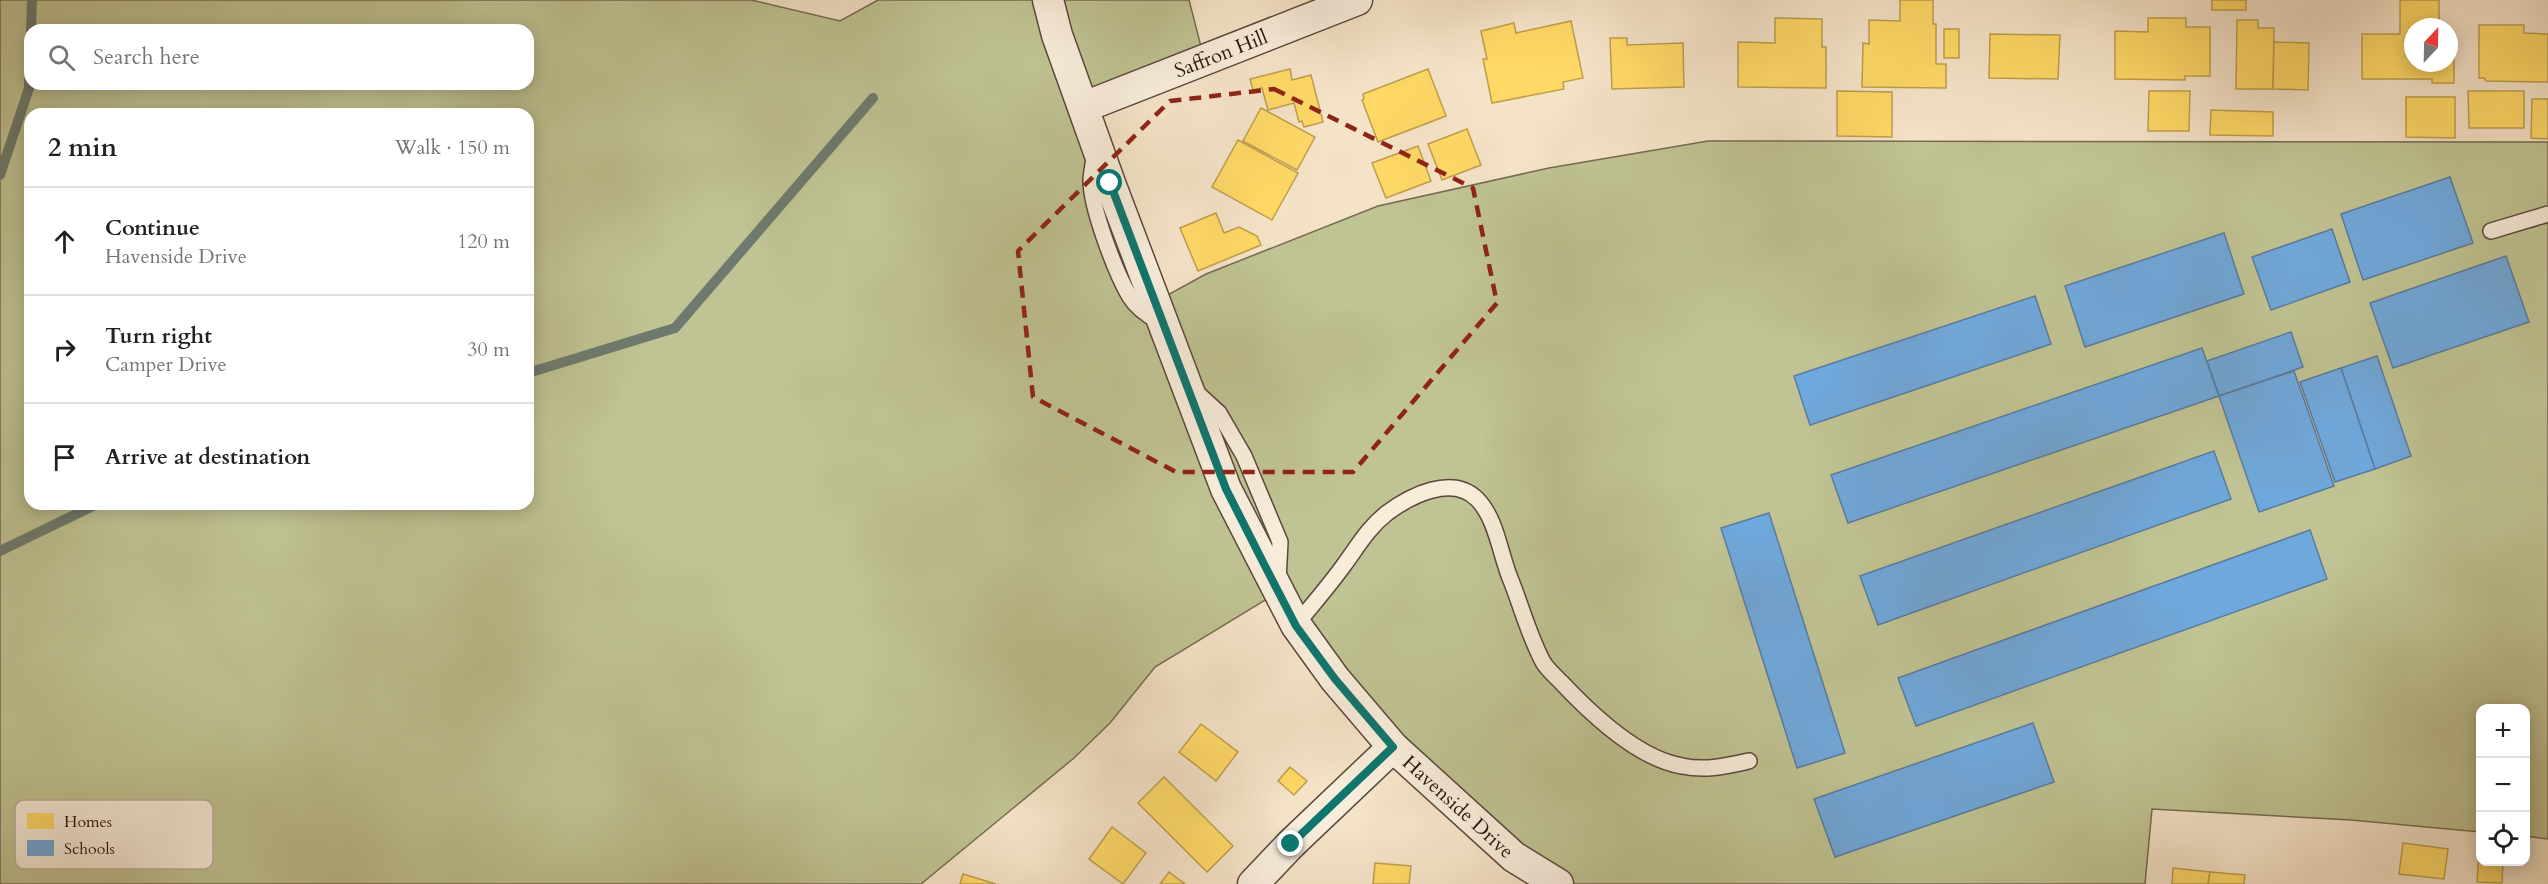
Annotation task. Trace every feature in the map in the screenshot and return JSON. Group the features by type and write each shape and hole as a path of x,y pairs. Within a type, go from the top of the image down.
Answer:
{"street":[{"name":"Havenside Drive","path":"1048,0 1057,34 1162,323 1226,489 1296,626 1335,679 1393,747 1514,857 1558,884"},
{"name":"Saffron Hill","path":"1084,107 1357,0"},
{"path":"1253,884 1291,844 1393,747"}],"lane":[{"path":"2491,231 2548,214"},
{"path":"1296,626 1345,564 1366,532 1388,513 1415,496 1432,490 1447,487 1458,489 1476,498 1488,512 1503,560 1544,663 1578,700 1630,742 1655,757 1680,766 1708,770 1749,761"}],"highlighted area":[{"path":"1274,89 1473,188 1497,303 1353,472 1176,472 1033,397 1018,251 1170,101"}],"green space":[{"path":"0,0 751,0 840,21 878,0 1189,0 1205,62 1084,107 1157,301 1206,274 1378,206 1549,168 1708,141 2548,142 2548,839 2530,837 2530,704 2476,704 2476,832 2351,820 2152,809 2145,884 1560,884 1447,798 1280,591 1155,667 1110,723 1074,758 921,884 0,884"}],"building: Homes":[{"path":"1900,0 1933,0 1933,24 1936,24 1936,64 1946,64 1946,88 1862,87 1863,43 1869,44 1869,20 1900,21"},
{"path":"2212,0 2246,0 2246,10 2212,10"},
{"path":"2400,0 2439,0 2439,18 2404,18 2404,72 2454,72 2454,83 2432,83 2432,79 2362,79 2362,34 2400,34"},
{"path":"1775,18 1822,19 1822,47 1826,47 1826,88 1738,87 1738,42 1775,43"},
{"path":"2148,18 2186,18 2186,27 2210,27 2210,76 2185,76 2185,80 2115,79 2115,31 2148,32"},
{"path":"2237,20 2258,20 2258,28 2274,28 2273,89 2236,89"},
{"path":"1571,21 1583,78 1563,82 1564,89 1492,103 1483,59 1487,59 1481,31 1514,23 1516,33"},
{"path":"2479,25 2524,25 2524,33 2548,34 2548,82 2486,81 2484,78 2479,78"},
{"path":"1944,29 1959,29 1959,58 1944,58"},
{"path":"1990,34 2060,35 2058,79 1989,78"},
{"path":"1610,38 1627,38 1627,45 1683,43 1684,87 1612,89"},
{"path":"2274,42 2309,43 2308,90 2273,89"},
{"path":"1290,69 1292,80 1311,75 1323,122 1304,127 1302,121 1299,122 1294,103 1268,110 1262,88 1253,90 1250,79"},
{"path":"1428,69 1446,116 1378,142 1362,100 1364,99 1363,94"},
{"path":"1837,91 1892,92 1892,137 1837,136"},
{"path":"2149,91 2190,91 2189,131 2148,131"},
{"path":"2468,91 2524,91 2524,128 2469,128"},
{"path":"2406,97 2455,97 2455,138 2406,137"},
{"path":"2532,99 2548,99 2548,139 2531,138"},
{"path":"1261,108 1315,137 1297,170 1243,141"},
{"path":"2211,110 2273,112 2273,136 2210,135"},
{"path":"1467,129 1481,165 1442,180 1428,144"},
{"path":"1238,140 1298,173 1272,220 1212,187"},
{"path":"1418,146 1431,181 1386,198 1372,163"},
{"path":"1216,213 1224,233 1239,227 1257,236 1261,245 1198,271 1180,228"},
{"path":"1201,724 1238,752 1216,781 1179,752"},
{"path":"1290,767 1307,781 1294,795 1278,781"},
{"path":"1164,777 1233,846 1207,872 1138,803"},
{"path":"1112,827 1146,853 1123,884 1089,859"},
{"path":"2403,843 2448,849 2444,879 2399,874"},
{"path":"1375,863 1411,866 1409,884 1373,884"},
{"path":"2478,866 2503,866 2502,883 2477,882"},
{"path":"2173,868 2210,872 2208,884 2172,884"},
{"path":"1169,872 1185,884 1160,884"},
{"path":"2210,872 2245,875 2244,884 2208,884"},
{"path":"963,874 996,884 960,884"}],"building: Schools":[{"path":"2450,177 2473,243 2363,280 2341,214"},
{"path":"2332,229 2350,282 2271,310 2252,257"},
{"path":"2224,233 2244,294 2085,347 2065,286"},
{"path":"2506,256 2529,322 2393,368 2370,303"},
{"path":"2035,296 2051,344 1810,425 1794,376"},
{"path":"2291,332 2303,367 2219,396 2207,361"},
{"path":"2202,348 2219,396 1848,523 1831,475"},
{"path":"2377,356 2411,456 2375,469 2341,368"},
{"path":"2341,368 2375,469 2335,482 2300,382"},
{"path":"2294,371 2334,486 2259,512 2219,396"},
{"path":"2214,451 2231,499 1878,625 1860,576"},
{"path":"1769,513 1845,753 1797,768 1721,528"},
{"path":"2310,530 2327,579 1916,726 1898,678"},
{"path":"2033,723 2054,782 1835,857 1814,799"}],"waterway":[{"path":"31,24 32,0"},
{"path":"0,175 28,90"},
{"path":"534,371 675,328 873,98"},
{"path":"0,551 85,510"}],"route":[{"path":"1110,183 1226,489 1296,626 1335,679 1393,747 1291,844"}]}
